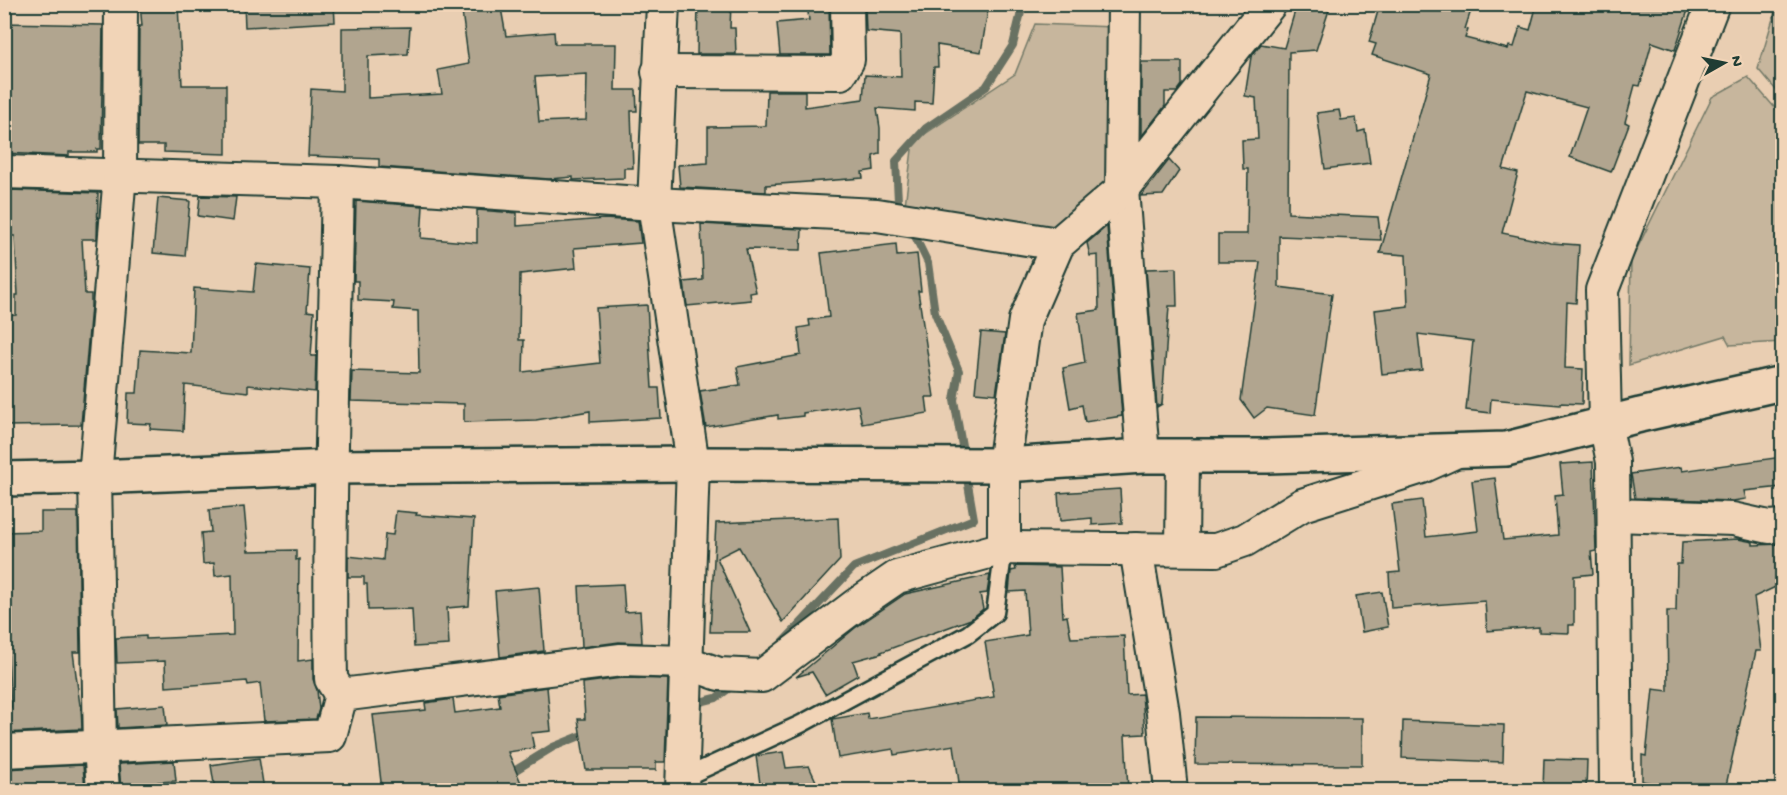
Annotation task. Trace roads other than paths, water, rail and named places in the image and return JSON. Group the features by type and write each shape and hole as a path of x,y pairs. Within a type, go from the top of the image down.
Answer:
{"street":[{"path":"103,790 100,747 95,477 120,174 121,4"},
{"path":"663,4 658,72 654,204 693,464 685,662 674,787"},
{"path":"658,72 840,73 848,60 848,4"},
{"path":"1124,4 1122,189 1143,456"},
{"path":"1004,548 1004,465 1025,320 1058,244 1122,189 1270,4"},
{"path":"1616,790 1613,462 1605,423 1602,290 1713,4"},
{"path":"4,172 338,182 654,204 877,215 1058,244"},
{"path":"4,751 330,736 341,695 331,679 329,561 338,182"},
{"path":"4,478 95,477 333,467 693,464 1004,465 1143,456 1457,452 1506,449 1605,423 1782,383"},
{"path":"341,695 621,660 685,662 719,674 762,676 897,577 1004,548 1216,550 1245,540 1302,505 1422,467 1457,452"},
{"path":"1182,549 1183,456"},
{"path":"1614,515 1733,519 1769,527 1782,526"},
{"path":"1136,549 1162,713 1171,790"}],"lane":[{"path":"674,787 801,724 968,634 995,613 1004,548"}],"waterway":[{"path":"903,211 898,201 896,161 926,128 986,87 1013,45 1023,4"},
{"path":"911,228 928,263 935,313 959,371 954,400 964,457"},
{"path":"780,645 854,567 974,519 966,473"},
{"path":"692,704 716,698 734,685"},
{"path":"506,776 553,747 590,732"}]}
